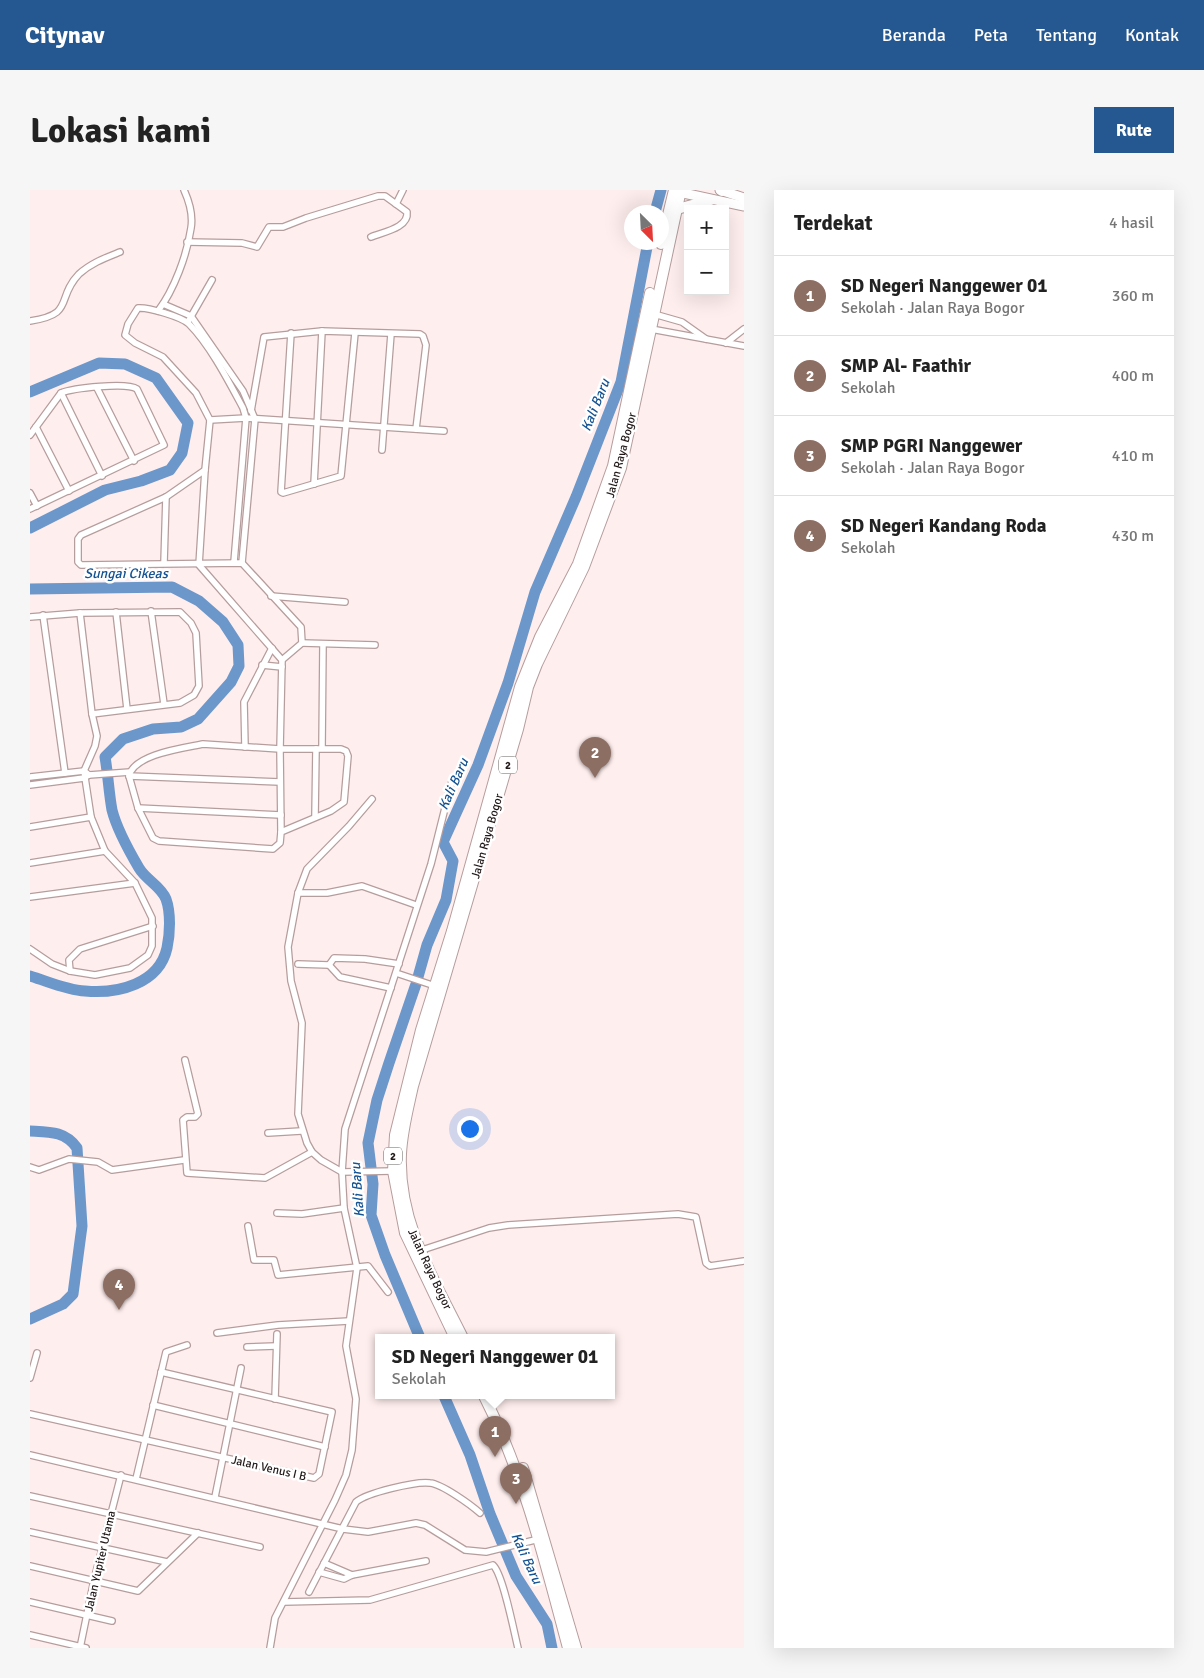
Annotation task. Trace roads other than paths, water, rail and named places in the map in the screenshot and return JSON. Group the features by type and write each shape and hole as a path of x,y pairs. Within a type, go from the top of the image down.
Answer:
{"highway":[{"name":"Jalan Raya Bogor","path":"461,1334 402,1224 393,1171 395,1135 400,1110 523,679 540,637 578,564 613,466 641,359 651,329 677,208 676,190"},
{"name":"Jalan Raya Bogor","path":"453,1334 416,1252 401,1175 402,1134 413,1086 510,756 528,686 547,640 584,567 621,468 641,359 676,190"},
{"path":"677,208 711,200"},
{"path":"485,1399 510,1451 568,1648"},
{"path":"493,1399 516,1449 537,1539 576,1648"}],"main road":[{"path":"676,190 711,200 744,206"},
{"path":"721,190 744,198"}],"street":[{"path":"158,311 163,304 192,227 189,203 184,190"},
{"path":"396,204 403,190"},
{"path":"187,242 242,243 257,247 269,227 283,227 378,196 385,196 407,212 406,221 401,226 371,237"},
{"path":"30,321 49,318 58,312 78,275 95,261 120,252"},
{"path":"190,319 212,280"},
{"path":"163,304 190,319 243,391 255,419 242,563"},
{"path":"130,774 138,808 148,832 159,841 273,849 280,843 282,660 199,565 204,470 210,420 196,393 164,357 135,343 126,335 135,311 142,308 190,319 235,392 246,418 234,562"},
{"path":"654,314 687,325 707,340"},
{"path":"651,329 744,346"},
{"path":"726,343 744,330"},
{"path":"251,410 262,338 291,333 322,331 420,334 423,336 426,345 416,429"},
{"path":"314,484 322,331"},
{"path":"291,333 281,492 283,493 341,476 355,333"},
{"path":"382,450 382,427 391,334"},
{"path":"30,435 61,393 97,388 134,387 164,445 162,448 30,509"},
{"path":"97,388 134,461"},
{"path":"243,391 255,388"},
{"path":"61,393 102,476"},
{"path":"210,420 246,418 444,432"},
{"path":"36,427 69,491"},
{"path":"204,470 166,497 80,535 78,539 78,562 81,565 242,563 301,627 302,643"},
{"path":"30,493 36,506"},
{"path":"164,563 166,497"},
{"path":"271,596 345,602"},
{"path":"151,611 164,704"},
{"path":"116,612 127,709"},
{"path":"30,617 80,613 180,612 192,623 196,633 198,689 194,695 180,703 92,714"},
{"path":"30,949 44,960 70,971 95,975 130,968 148,955 152,946 152,918 135,883 105,851 91,817 86,775 97,741 80,613"},
{"path":"43,615 65,773"},
{"path":"282,660 302,643 375,645"},
{"path":"315,817 323,644"},
{"path":"245,747 244,702 272,648"},
{"path":"262,665 282,667"},
{"path":"130,774 147,758 179,748 203,744 280,749 319,748 346,751 347,783 344,802 339,807 281,832"},
{"path":"30,785 86,775 122,772 280,782"},
{"path":"30,777 65,773 86,775"},
{"path":"270,1648 274,1618 324,1524 346,1475 352,1450 356,1411 347,1356 349,1321 357,1268 344,1208 342,1172 345,1129 399,964 416,905 431,864 451,784"},
{"path":"372,799 349,826 310,864 302,879 298,893 288,947 290,981 302,1023 298,1114 302,1130 312,1152 342,1172 377,1173 393,1171"},
{"path":"138,808 281,815"},
{"path":"30,827 91,817"},
{"path":"30,863 105,851"},
{"path":"30,897 135,883"},
{"path":"298,893 327,893 362,886 416,905"},
{"path":"70,971 69,960 80,949 153,926"},
{"path":"329,966 334,958 399,964"},
{"path":"298,964 329,966 340,977 391,988"},
{"path":"396,973 435,986"},
{"path":"184,1060 198,1114 195,1117 187,1117 183,1120 186,1173 189,1175 206,1173 244,1178 265,1178 284,1168 295,1159 312,1152"},
{"path":"268,1133 302,1130"},
{"path":"30,1167 39,1170 69,1159 93,1160 112,1170 184,1160"},
{"path":"277,1213 302,1214 344,1208"},
{"path":"416,1252 489,1228 508,1225 678,1214 696,1217 706,1263 710,1266 744,1261"},
{"path":"248,1226 254,1260 274,1260 278,1275 368,1266 388,1292"},
{"path":"216,1333 278,1325 349,1321"},
{"path":"275,1399 277,1334"},
{"path":"136,1479 166,1352 187,1345"},
{"path":"246,1347 276,1346"},
{"path":"30,1378 37,1353"},
{"path":"215,1497 241,1368"},
{"path":"153,1405 325,1446 332,1412 161,1372"},
{"name":"Jalan Venus I B","path":"30,1414 314,1478 319,1474 325,1446"},
{"path":"30,1455 215,1497 343,1529 368,1532 416,1523 425,1525 465,1550 490,1552 537,1539"},
{"name":"Jalan Yupiter Utama","path":"82,1647 101,1548 121,1475"},
{"path":"309,1592 356,1502 365,1496 430,1482 445,1489 480,1513"},
{"path":"30,1496 260,1547"},
{"path":"30,1532 167,1562"},
{"path":"30,1566 138,1591 198,1533"},
{"path":"319,1572 340,1579 426,1561"},
{"path":"324,1563 352,1575"},
{"path":"284,1602 370,1600 493,1565 502,1583 518,1648"},
{"path":"30,1602 112,1621"},
{"path":"30,1635 82,1647"}],"waterway":[{"name":"Kali Baru","path":"657,205 661,190"},
{"name":"Kali Baru","path":"418,1334 385,1255 371,1215 373,1184 368,1143 377,1100 416,984 427,945 446,900 453,861 443,842 478,765 508,683 535,592 576,497 621,382 646,250"},
{"name":"Sungai Cikeas","path":"30,392 99,363 125,364 156,378 188,423 182,453 170,470 141,481 105,490 30,528"},
{"name":"Sungai Cikeas","path":"30,589 172,587 199,601 223,622 238,645 239,666 231,682 198,719 181,727 153,729 123,739 105,757 112,810 120,833 139,868 161,890 168,905 169,936 163,960 146,978 135,984 111,991 78,990 30,976"},
{"name":"Sungai Cikeas","path":"30,1131 62,1135 77,1148 82,1226 73,1294 63,1304 30,1319"},
{"name":"Kali Baru","path":"445,1399 470,1455 490,1514 516,1576 547,1624 552,1648"}],"place":[{"name":"SMP Al- Faathir","path":"595,778"},
{"name":"SD Negeri Kandang Roda","path":"119,1310"},
{"name":"SD Negeri Nanggewer 01","path":"495,1457"},
{"name":"SMP PGRI Nanggewer","path":"516,1504"}]}
